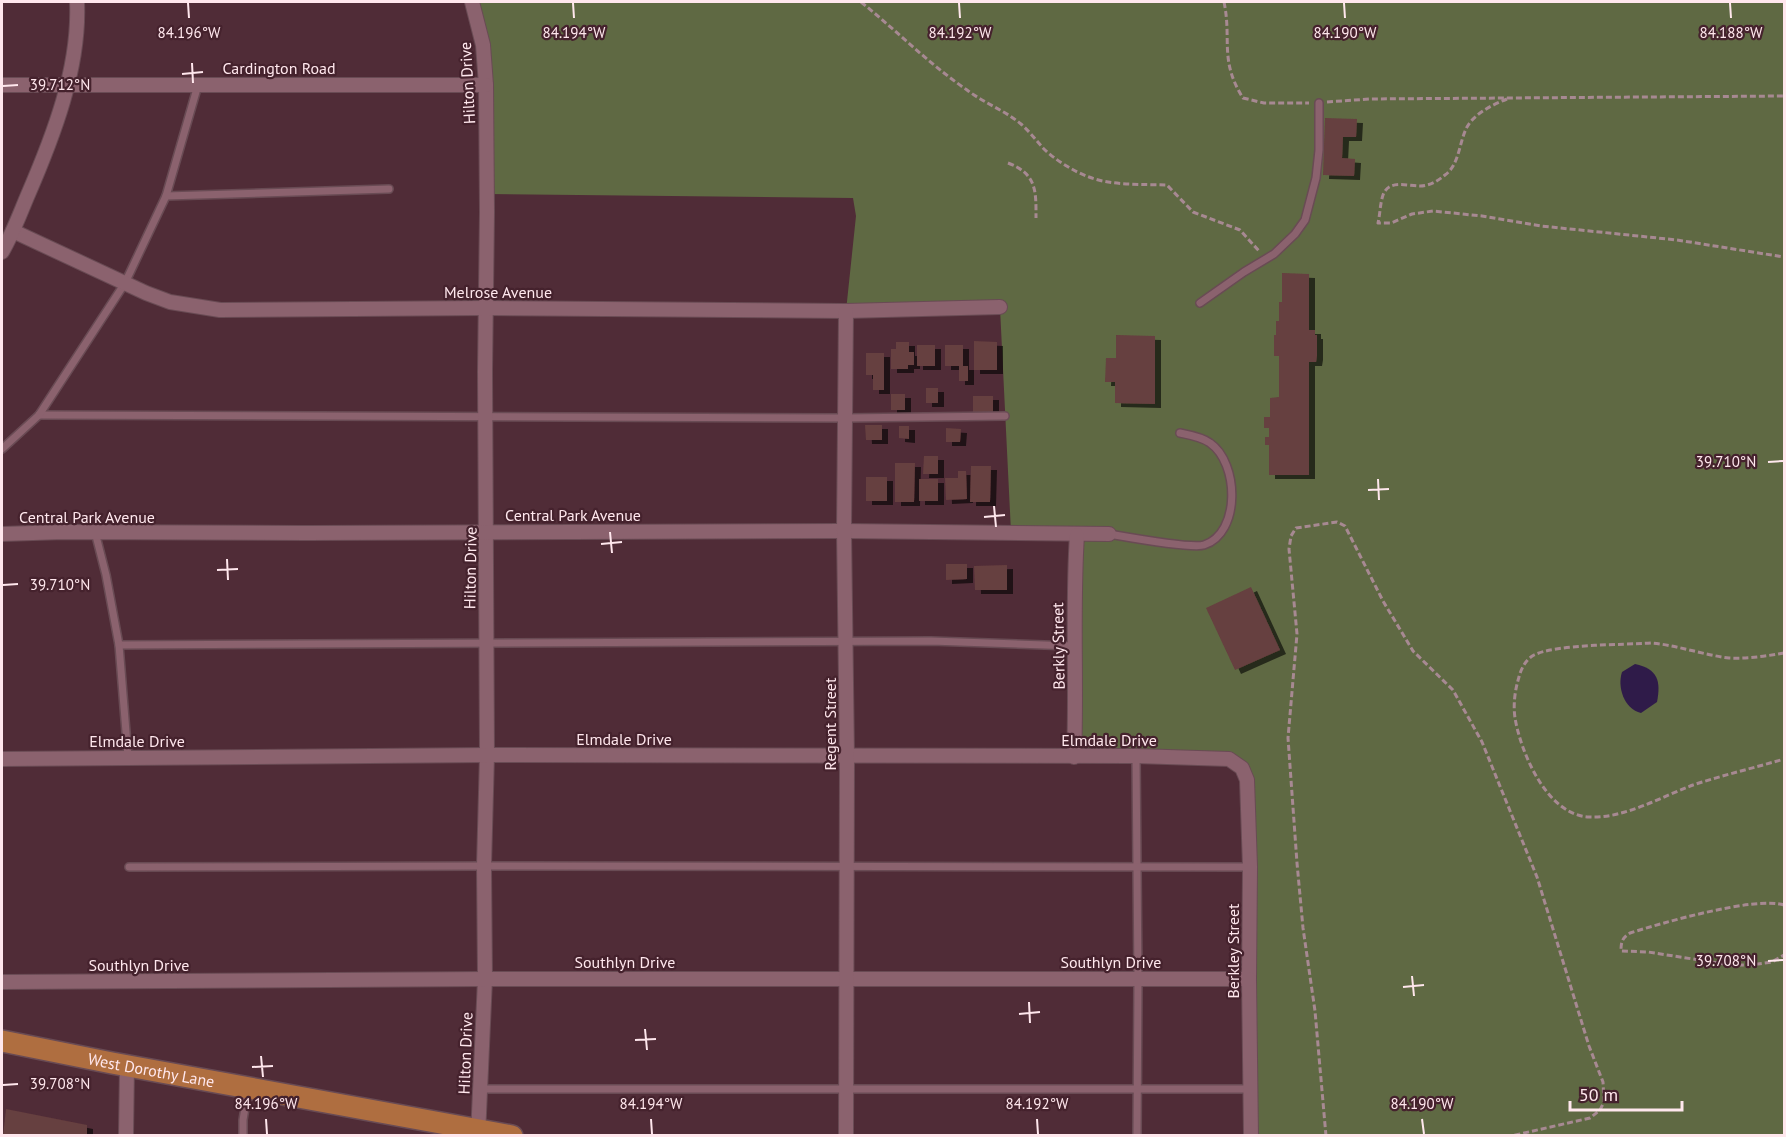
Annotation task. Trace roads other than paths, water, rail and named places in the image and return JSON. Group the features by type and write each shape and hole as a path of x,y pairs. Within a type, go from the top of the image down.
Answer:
{"main road":[{"name":"West Dorothy Lane","path":"2,1041 478,1132 512,1136"}],"street":[{"path":"2,252 38,171 67,85 75,54 77,2"},
{"name":"Hilton Drive","path":"472,2 483,45 486,85 487,755 484,979 478,1132"},
{"name":"Cardington Road","path":"2,85 486,85"},
{"name":"Melrose Avenue","path":"13,231 170,302 220,310 486,308 846,311 1000,307"},
{"name":"Regent Street","path":"846,311 844,531 847,757 846,1136"},
{"name":"Central Park Avenue","path":"2,534 844,531 1109,534"},
{"name":"Berkly Street","path":"1074,757 1073,646 1077,535"},
{"name":"Elmdale Drive","path":"2,759 487,755 1136,756 1224,758 1237,763 1242,768"},
{"name":"Berkley Street","path":"1242,768 1247,780 1250,867 1251,1136"},
{"name":"Southlyn Drive","path":"2,982 484,979 1249,979"},
{"path":"126,1136 127,1066"}],"lane":[{"path":"2,449 39,415 125,283 166,196 198,85"},
{"path":"1200,303 1244,272 1265,261 1295,234 1305,220 1316,178 1319,150 1319,103"},
{"path":"166,196 389,189"},
{"path":"39,415 845,418 1005,416"},
{"path":"1109,534 1194,548 1207,545 1223,531 1231,515 1232,496 1226,464 1211,444 1197,437 1180,433"},
{"path":"96,532 119,645 128,757"},
{"path":"119,645 931,641 1073,646"},
{"path":"1136,756 1137,1136"},
{"path":"129,867 1250,867"},
{"path":"243,1136 248,1088"},
{"path":"481,1089 1251,1089"}]}
